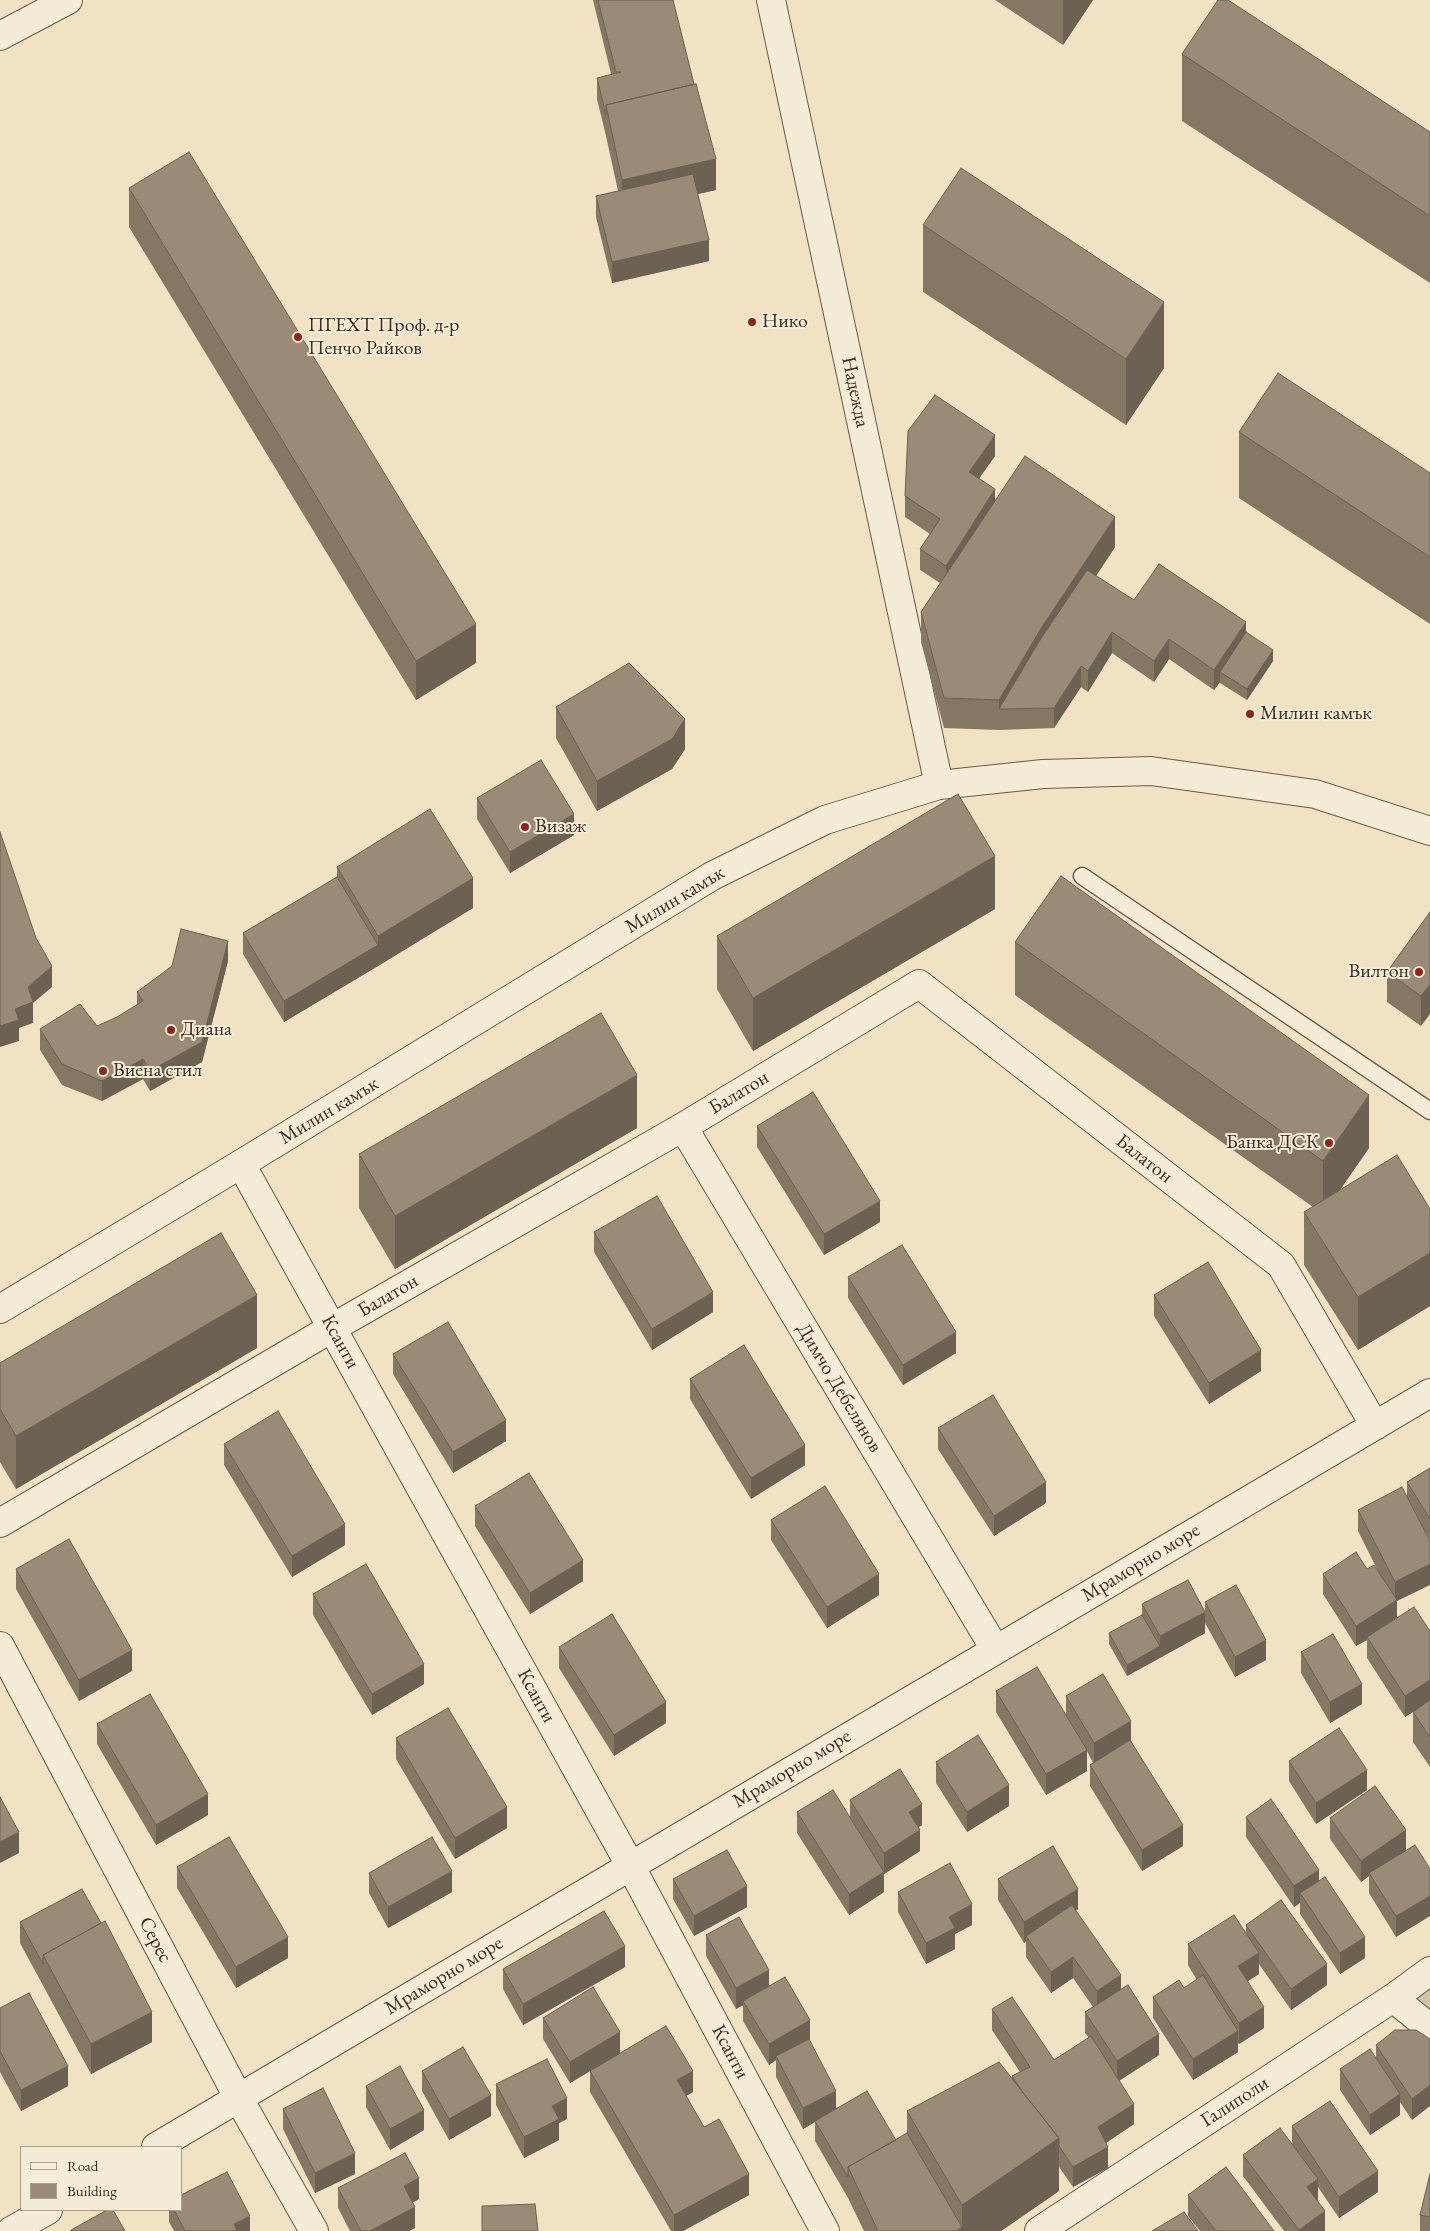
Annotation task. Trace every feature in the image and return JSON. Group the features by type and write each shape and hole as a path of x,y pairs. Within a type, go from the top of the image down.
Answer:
{"street":[{"path":"0,36 68,0"},
{"name":"Надежда","path":"771,0 939,784"},
{"name":"Милин камък","path":"0,1309 712,876 825,820 939,784 1043,774 1151,771 1315,794 1430,831"},
{"name":"Балатон","path":"0,1523 332,1328 683,1127 919,984 1281,1265 1374,1426"},
{"name":"Димчо Дебелянов","path":"683,1127 996,1649"},
{"name":"Ксанти","path":"241,1164 630,1865 825,2231"},
{"name":"Мраморно море","path":"158,2146 1430,1393"},
{"name":"Серес","path":"0,1646 239,2099 314,2231"},
{"name":"Галиполи","path":"1039,2231 1393,1998 1430,1971"},
{"path":"1393,1998 1430,2028"},
{"path":"12,2231 46,2211"}],"lane":[{"path":"1082,876 1430,1111"}],"shaded area":[{"path":"1430,1971 1430,2028 1393,1998"}],"building":[{"path":"598,0 673,0 694,84 606,105 606,115 597,78 621,72 616,72"},
{"path":"1218,0 1228,0 1430,132 1430,216 1182,54"},
{"path":"696,84 716,159 622,180 606,105"},
{"path":"189,152 476,624 416,661 129,188"},
{"path":"961,168 1164,302 1126,359 923,225"},
{"path":"693,174 709,240 612,262 596,196"},
{"path":"1278,373 1430,473 1430,557 1239,432"},
{"path":"935,395 995,435 969,472 995,489 946,566 920,549 940,519 905,496 908,431"},
{"path":"1025,456 1115,517 1040,630 999,700 944,698 921,612"},
{"path":"1159,564 1246,622 1214,670 1169,639 1154,661 1112,632 1088,671 1081,666 1054,708 999,709 1040,640 1087,570 1134,600"},
{"path":"1246,632 1273,650 1247,689 1220,672"},
{"path":"629,663 685,719 672,739 597,781 556,707"},
{"name":"Визаж","path":"541,760 574,814 510,852 477,798"},
{"path":"958,794 995,856 753,998 717,936"},
{"path":"430,809 473,878 378,936 337,867"},
{"path":"0,832 36,938 52,966 28,987 33,1002 15,1009 19,1020 0,1026"},
{"path":"1061,876 1369,1095 1323,1161 1015,942"},
{"path":"337,877 378,945 284,1001 243,933"},
{"path":"1430,912 1430,984 1421,996 1387,972"},
{"path":"181,929 228,941 202,1042 150,1071 143,1059 102,1081 62,1064 40,1029 80,1004 97,1026 117,1017 143,1001 137,992 172,966"},
{"path":"601,1013 637,1075 395,1216 359,1154"},
{"path":"813,1092 880,1201 824,1234 757,1126"},
{"path":"1397,1155 1430,1209 1430,1253 1358,1297 1304,1212"},
{"path":"657,1196 713,1292 652,1329 594,1232"},
{"path":"221,1233 257,1295 16,1436 0,1409 0,1363"},
{"path":"902,1245 956,1332 903,1365 848,1277"},
{"path":"1208,1262 1261,1350 1209,1383 1154,1295"},
{"path":"448,1322 506,1420 453,1452 393,1354"},
{"path":"744,1345 805,1445 751,1478 690,1379"},
{"path":"993,1395 1046,1482 994,1516 938,1428"},
{"path":"278,1411 345,1524 292,1556 224,1444"},
{"path":"1430,1468 1430,1519 1407,1482"},
{"path":"529,1473 583,1560 530,1593 475,1506"},
{"path":"825,1486 879,1574 827,1607 771,1520"},
{"path":"1402,1487 1430,1541 1430,1564 1395,1582 1358,1510"},
{"path":"69,1539 132,1650 79,1680 16,1569"},
{"path":"1356,1552 1367,1569 1374,1565 1397,1600 1356,1626 1323,1574"},
{"path":"366,1564 424,1664 372,1694 313,1594"},
{"path":"1188,1580 1205,1612 1160,1636 1142,1604"},
{"path":"1236,1585 1266,1640 1235,1657 1205,1602"},
{"path":"1414,1607 1430,1631 1430,1680 1405,1696 1367,1637"},
{"path":"612,1614 666,1702 614,1735 559,1647"},
{"path":"1142,1615 1160,1646 1127,1665 1109,1633"},
{"path":"1333,1634 1362,1684 1330,1702 1301,1652"},
{"path":"1037,1667 1087,1750 1046,1774 996,1691"},
{"path":"1103,1674 1131,1721 1094,1743 1066,1696"},
{"path":"150,1694 208,1794 156,1825 97,1724"},
{"path":"1430,1700 1430,1737 1413,1712"},
{"path":"448,1708 507,1807 455,1838 396,1738"},
{"path":"1339,1728 1367,1770 1316,1803 1289,1761"},
{"path":"978,1735 1009,1785 967,1812 936,1762"},
{"path":"1130,1740 1183,1825 1142,1850 1090,1765"},
{"path":"900,1769 922,1804 909,1812 920,1830 884,1853 850,1800"},
{"path":"1375,1786 1406,1830 1361,1861 1330,1818"},
{"path":"833,1790 884,1872 849,1894 797,1812"},
{"path":"0,1797 19,1832 0,1842"},
{"path":"1271,1799 1319,1870 1294,1886 1246,1817"},
{"path":"229,1837 288,1937 236,1967 177,1867"},
{"path":"432,1837 452,1871 388,1907 369,1873"},
{"path":"1415,1845 1430,1869 1430,1896 1396,1916 1369,1873"},
{"path":"1053,1846 1078,1889 1024,1922 998,1879"},
{"path":"727,1850 747,1886 694,1916 673,1879"},
{"path":"950,1863 972,1904 949,1917 955,1928 926,1943 898,1892"},
{"path":"1325,1877 1365,1937 1340,1953 1300,1893"},
{"path":"82,1889 101,1923 43,1955 43,1964 20,1922"},
{"path":"1281,1900 1327,1964 1291,1989 1246,1925"},
{"path":"1072,1905 1121,1975 1097,1991 1073,1957 1051,1972 1026,1936"},
{"path":"604,1911 625,1946 523,2004 503,1969"},
{"path":"1234,1915 1259,1953 1238,1966 1264,2007 1239,2023 1188,1944"},
{"path":"739,1917 769,1970 736,1988 706,1935"},
{"path":"105,1921 152,2012 91,2044 43,1955"},
{"path":"1203,1975 1238,2031 1193,2059 1153,1997 1179,1980 1184,1988"},
{"path":"785,1977 810,2020 769,2044 743,2001"},
{"path":"1128,1985 1159,2034 1117,2061 1085,2012"},
{"path":"593,1987 620,2032 570,2062 543,2018"},
{"path":"29,1993 68,2066 21,2090 0,2051 0,2008"},
{"path":"1012,1997 1054,2060 1091,2036 1134,2104 1098,2127 1108,2147 1073,2167 1059,2146 1059,2138 1012,2076 1030,2067 992,2009"},
{"path":"666,2026 693,2071 677,2080 704,2127 719,2119 749,2174 674,2215 590,2071"},
{"path":"1395,2030 1416,2030 1430,2039 1430,2085 1412,2099 1376,2045"},
{"path":"809,2039 836,2091 803,2108 776,2056"},
{"path":"463,2047 491,2095 449,2119 422,2071"},
{"path":"1370,2049 1400,2094 1370,2115 1340,2069"},
{"path":"547,2059 567,2098 552,2106 559,2119 524,2137 496,2084"},
{"path":"999,2062 1059,2138 962,2205 907,2111"},
{"path":"400,2066 424,2110 390,2129 366,2086"},
{"path":"323,2088 355,2153 315,2173 283,2109"},
{"path":"867,2091 896,2140 848,2167 848,2177 815,2121"},
{"path":"1330,2101 1378,2171 1339,2197 1292,2126"},
{"path":"1280,2128 1318,2179 1307,2187 1325,2211 1299,2230 1243,2155"},
{"path":"907,2133 962,2227 956,2231 878,2231 848,2167"},
{"path":"405,2153 419,2178 404,2186 415,2207 370,2231 361,2231 338,2188"},
{"path":"1226,2167 1274,2231 1216,2231 1188,2195"},
{"path":"227,2172 250,2216 234,2224 237,2231 185,2231 175,2211 182,2211 182,2194"},
{"path":"1430,2174 1430,2217 1420,2215"},
{"path":"535,2204 538,2231 482,2231 482,2206"},
{"path":"105,2211 114,2211 125,2231 71,2231"},
{"path":"1184,2212 1198,2231 1152,2231"}],"place":[{"name":"Нико","path":"752,322"},
{"name":"ПГЕХТ Проф. д-р Пенчо Райков","path":"298,337"},
{"name":"Милин камък","path":"1250,714"},
{"name":"Визаж","path":"525,827"},
{"name":"Вилтон","path":"1419,972"},
{"name":"Диана","path":"171,1030"},
{"name":"Виена стил","path":"103,1071"},
{"name":"Банка ДСК","path":"1329,1143"}]}
